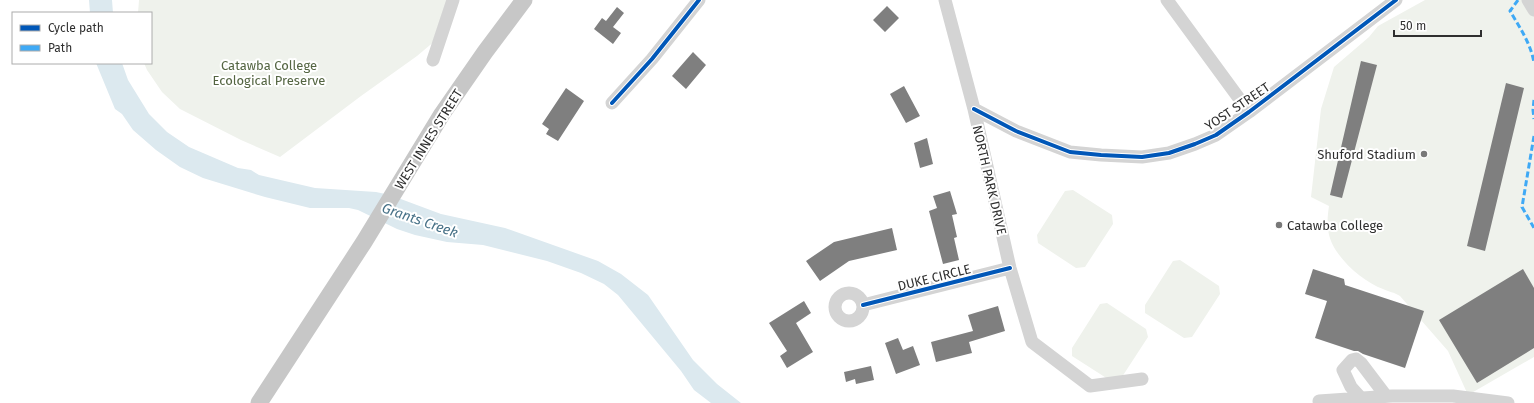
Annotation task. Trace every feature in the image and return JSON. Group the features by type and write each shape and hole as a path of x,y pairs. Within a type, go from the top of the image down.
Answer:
{"main road":[{"name":"WEST INNES STREET","path":"259,403 364,242 442,114 485,52 524,0"}],"street":[{"path":"433,60 453,0"},
{"path":"612,103 652,59 699,0"},
{"name":"NORTH PARK DRIVE","path":"945,0 974,109 1010,268 1032,342 1090,386 1142,379"},
{"path":"1167,0 1249,112"},
{"name":"YOST STREET","path":"974,109 1016,131 1070,152 1142,157 1169,153 1216,135 1249,112 1396,0"},
{"path":"1528,0 1534,10"},
{"name":"DUKE CIRCLE","path":"864,304 1010,268"},
{"path":"1361,398 1351,387 1343,370 1352,360 1356,359 1361,363 1386,396"},
{"path":"1319,400 1386,396 1453,396 1508,403"}],"green space":[{"name":"Catawba College Ecological Preserve","path":"139,0 456,0 436,40 417,56 280,157 241,140 180,109 162,92 144,64 152,64 152,12 138,12"},
{"name":"Shuford Stadium","path":"1425,0 1534,0 1534,357 1468,395 1448,351 1400,296 1365,280 1340,256 1334,247 1328,228 1329,206 1311,197 1321,109 1334,67 1369,37 1378,26"},
{"path":"1073,190 1112,215 1113,224 1085,267 1076,268 1038,243 1037,235 1065,191"},
{"path":"1180,260 1219,286 1220,294 1192,337 1184,338 1145,313 1145,305 1173,261"},
{"path":"1107,303 1146,329 1148,337 1120,380 1111,381 1072,356 1072,348 1100,304"}],"water":[{"path":"89,0 112,0 113,12 90,12"},
{"name":"Grants Creek","path":"96,64 122,64 128,80 149,114 167,132 189,147 238,168 251,170 259,175 315,188 376,192 390,195 441,214 505,228 598,261 621,274 648,295 693,360 717,384 741,403 711,403 694,390 681,371 618,295 604,284 581,273 547,261 483,245 447,242 415,235 397,229 358,210 349,208 310,208 265,197 203,178 180,167 156,150 133,130 122,114 115,109"}],"building":[{"path":"887,6 899,18 885,32 873,20"},
{"path":"617,7 624,13 613,27 621,33 613,44 594,29 602,18 606,21"},
{"path":"693,52 706,65 686,89 672,76"},
{"path":"1361,61 1377,65 1342,198 1330,195"},
{"path":"1506,83 1524,88 1485,251 1467,246"},
{"path":"904,86 920,116 906,123 890,94"},
{"path":"566,88 584,101 558,141 546,134 549,129 542,124"},
{"path":"927,138 933,164 920,168 914,143"},
{"path":"950,191 957,214 952,215 957,237 954,238 959,260 943,264 929,211 937,208 933,196"},
{"path":"892,228 897,250 849,261 820,281 806,261 834,242"},
{"path":"1313,269 1344,279 1345,285 1424,311 1405,368 1358,351 1315,338 1327,301 1305,294"},
{"path":"1523,269 1534,288 1534,348 1477,383 1439,320"},
{"path":"804,301 811,313 796,323 813,352 787,368 780,356 787,351 769,323"},
{"path":"998,306 1005,331 969,342 972,353 936,362 931,342 973,331 968,315"},
{"path":"898,338 903,350 913,346 920,365 896,374 885,343"},
{"path":"871,366 874,380 856,384 855,379 846,382 844,372"}],"marked path":[{"path":"1518,0 1510,11 1528,43 1534,63"},
{"path":"1534,100 1534,119"},
{"path":"1534,136 1522,207 1534,228"}],"cycle path":[{"path":"612,103 652,59 699,0"},
{"path":"974,109 1016,131 1070,152 1142,157 1169,153 1216,135 1249,112 1396,0"},
{"path":"863,305 1010,268"}],"place":[{"name":"Shuford Stadium","path":"1424,154"},
{"name":"Catawba College","path":"1279,225"}]}
